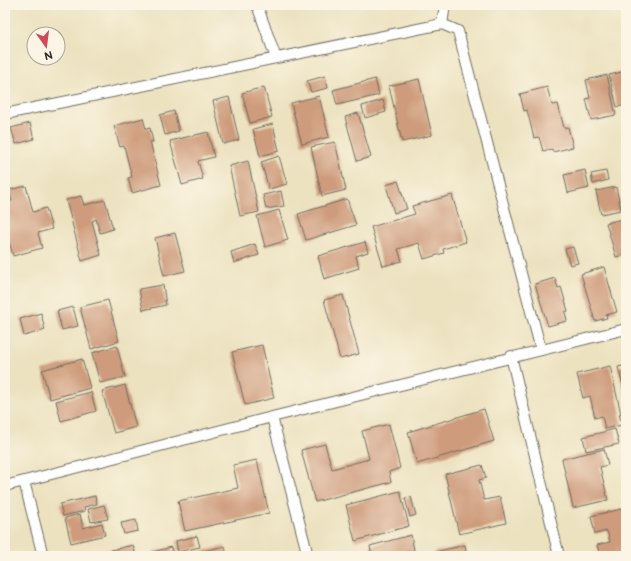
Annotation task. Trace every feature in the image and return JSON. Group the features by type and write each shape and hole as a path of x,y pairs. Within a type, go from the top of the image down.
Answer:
{"street":[{"path":"257,5 276,58"},
{"path":"442,24 445,5"},
{"path":"5,114 442,24 458,31 541,350"},
{"path":"5,486 272,416 626,328"},
{"path":"511,356 559,556"},
{"path":"272,416 308,556"},
{"path":"24,481 43,556"}],"building":[{"path":"626,71 626,105 617,107 609,75"},
{"path":"607,75 616,115 591,120 586,99 590,98 586,80"},
{"path":"325,76 328,88 311,92 307,81"},
{"path":"375,79 379,95 337,105 333,90"},
{"path":"419,79 432,135 402,142 389,86"},
{"path":"264,87 272,117 250,123 242,93"},
{"path":"547,87 552,105 558,104 564,128 568,127 573,147 553,152 552,149 543,151 539,137 534,138 527,110 524,111 520,94"},
{"path":"319,96 329,137 302,144 291,103"},
{"path":"229,97 239,140 223,144 213,101"},
{"path":"383,100 386,112 365,118 362,106"},
{"path":"174,111 179,131 165,135 160,115"},
{"path":"358,113 371,157 357,161 345,117"},
{"path":"143,118 146,129 150,128 153,142 150,142 161,185 132,193 128,178 132,177 124,146 120,147 114,126"},
{"path":"30,123 34,139 16,144 11,128"},
{"path":"273,124 279,151 260,156 253,129"},
{"path":"208,132 214,157 198,161 203,179 182,185 170,141"},
{"path":"335,142 346,190 322,196 311,147"},
{"path":"279,156 287,184 269,189 261,162"},
{"path":"248,161 259,212 240,216 229,166"},
{"path":"585,170 589,188 568,193 564,175"},
{"path":"606,171 608,180 593,184 591,174"},
{"path":"398,181 407,209 394,213 386,185"},
{"path":"26,186 33,212 46,208 52,229 38,233 42,248 13,256 5,226 5,203 12,201 9,190"},
{"path":"616,187 621,210 601,214 596,191"},
{"path":"281,191 284,206 266,209 263,195"},
{"path":"452,195 466,242 443,249 444,253 424,259 419,243 398,249 402,261 383,266 371,227 415,214 412,206"},
{"path":"81,196 84,205 105,200 113,229 100,233 96,219 92,221 101,255 82,261 66,200"},
{"path":"347,199 356,225 306,240 298,214"},
{"path":"279,210 288,240 265,247 257,216"},
{"path":"626,218 626,254 616,257 606,223"},
{"path":"175,233 185,271 164,276 155,238"},
{"path":"365,242 368,252 356,256 359,268 324,279 318,256"},
{"path":"255,244 259,255 234,263 231,252"},
{"path":"573,247 578,263 570,265 565,249"},
{"path":"604,267 617,312 606,315 607,318 595,321 581,274"},
{"path":"555,278 558,288 561,287 568,311 565,312 567,321 548,326 535,284"},
{"path":"163,285 166,305 143,310 139,289"},
{"path":"343,295 359,354 340,359 324,300"},
{"path":"108,300 119,341 91,349 80,307"},
{"path":"73,307 78,326 62,330 57,311"},
{"path":"41,313 45,330 24,336 20,319"},
{"path":"262,345 274,398 245,405 232,352"},
{"path":"117,346 125,377 100,383 92,353"},
{"path":"82,359 90,388 50,399 42,370"},
{"path":"626,365 626,394 625,394 618,367"},
{"path":"610,366 621,414 619,414 622,425 605,429 602,416 595,418 590,396 583,398 577,374"},
{"path":"125,385 136,427 114,433 102,391"},
{"path":"91,392 96,411 61,421 56,401"},
{"path":"484,409 494,441 417,464 408,432"},
{"path":"389,424 400,468 389,472 391,482 315,502 301,450 325,444 332,469 369,459 362,431"},
{"path":"615,429 619,444 586,451 583,437"},
{"path":"604,449 608,465 600,467 608,500 573,508 562,459"},
{"path":"257,460 269,513 185,531 178,501 238,488 233,465"},
{"path":"482,465 486,478 479,480 484,500 500,497 506,523 459,534 445,474"},
{"path":"400,491 409,526 355,541 346,505"},
{"path":"95,496 97,504 84,507 85,511 63,516 60,504"},
{"path":"411,497 416,515 410,517 405,498"},
{"path":"104,505 108,519 91,522 88,509"},
{"path":"626,508 626,555 600,556 597,545 610,542 607,531 595,534 591,516"},
{"path":"80,514 83,528 102,523 105,535 71,543 65,518"},
{"path":"136,520 138,531 124,534 121,523"},
{"path":"411,535 414,550 390,556 372,556 370,546"},
{"path":"197,536 200,547 178,552 176,541"},
{"path":"133,545 136,556 94,556 94,554"},
{"path":"465,545 467,556 436,556 435,552"},
{"path":"225,546 227,556 192,556 191,554"},
{"path":"171,547 174,556 154,556 153,552"}]}
